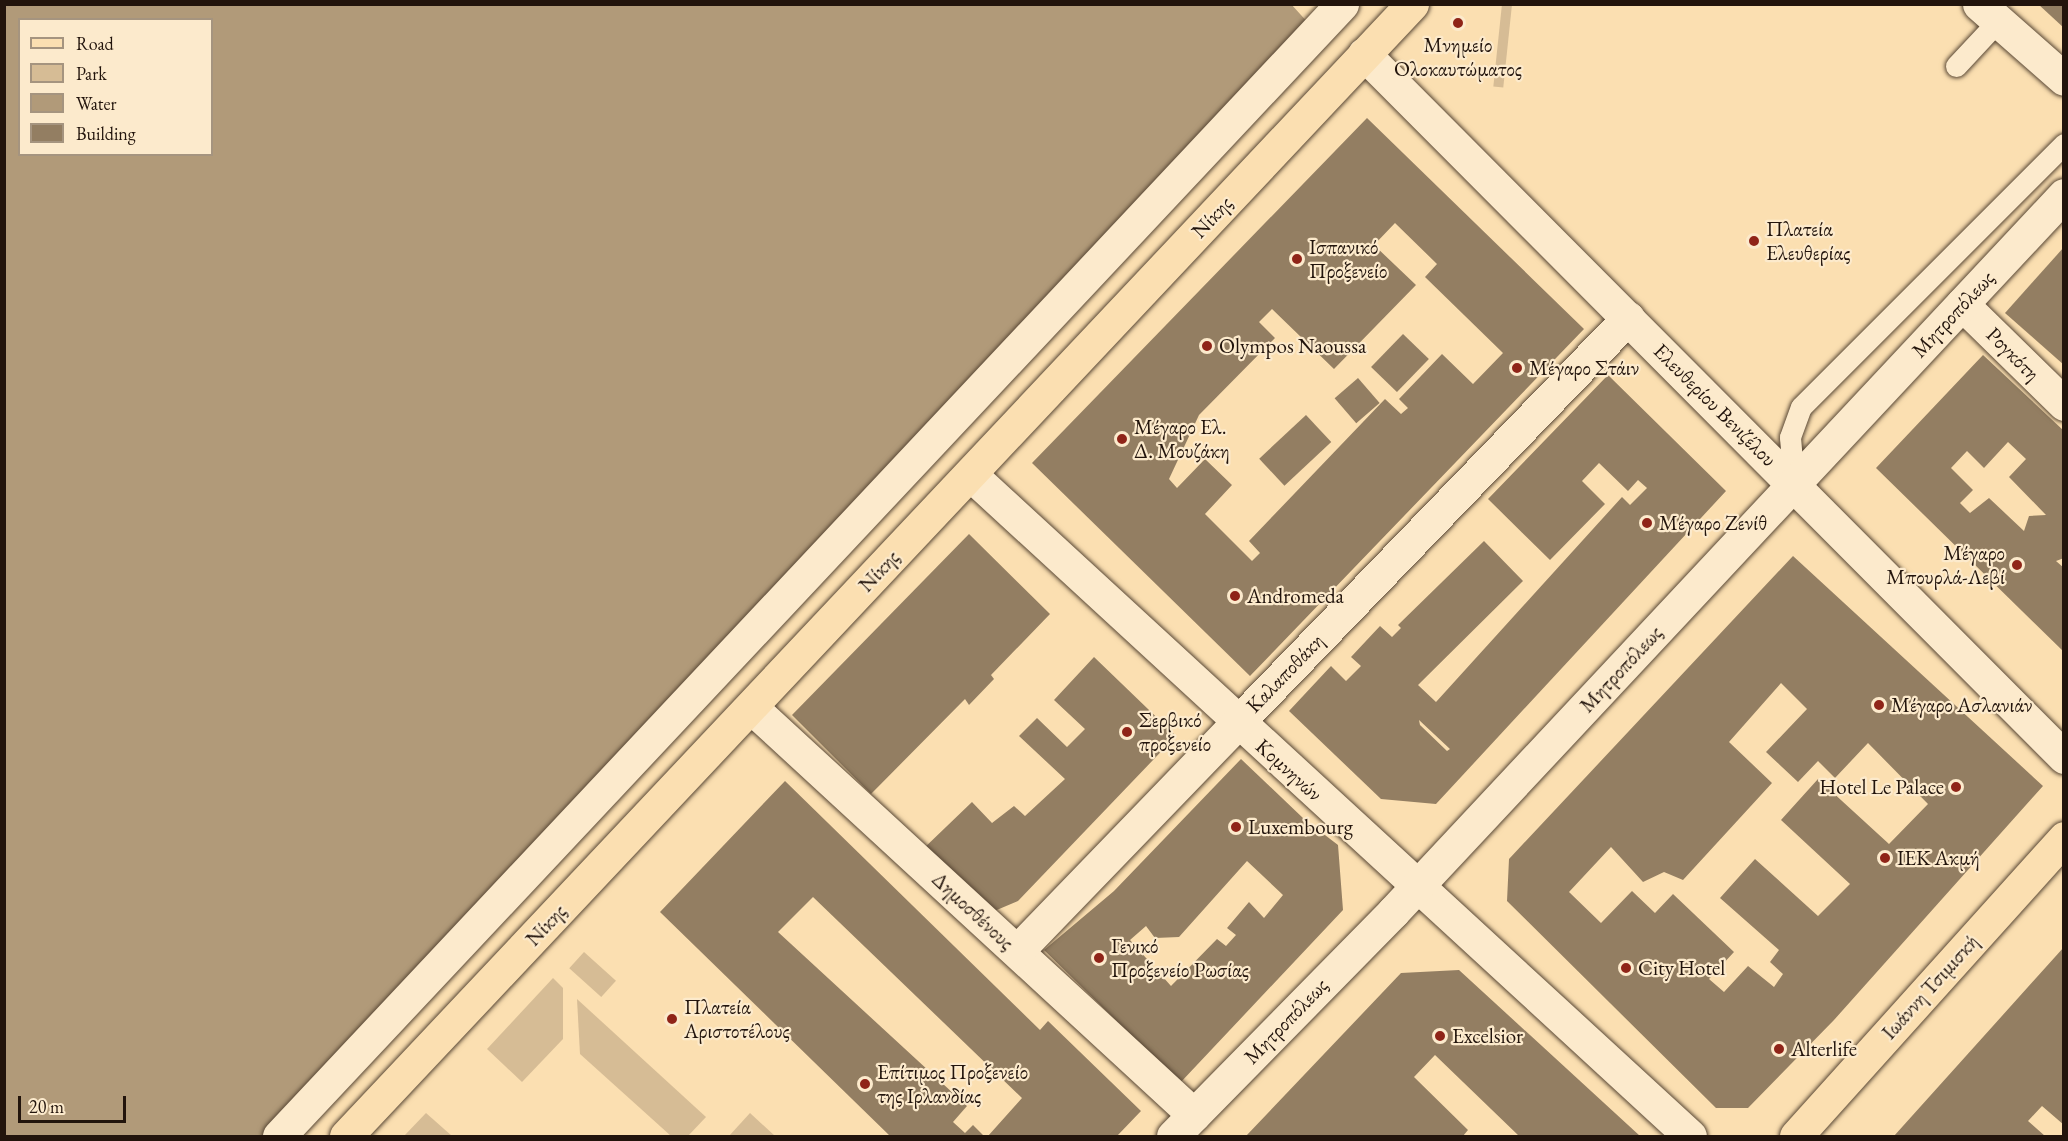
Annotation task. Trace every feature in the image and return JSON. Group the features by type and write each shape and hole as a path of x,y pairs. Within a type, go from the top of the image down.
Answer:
{"main road":[{"name":"Νίκης","path":"346,1137 1412,4"},
{"name":"Ιωάννη Τσιμισκή","path":"1796,1137 2064,838"}],"street":[{"path":"279,1137 1342,4"},
{"path":"1988,13 2064,79"},
{"name":"Ελευθερίου Βενιζέλου","path":"1364,54 2064,757"},
{"name":"Μητροπόλεως","path":"1183,1126 1417,886 2064,195"},
{"name":"Ρογκότη","path":"1962,304 2064,404"},
{"name":"Καλαποθάκη","path":"1017,951 1628,318"},
{"name":"Κομνηνών","path":"970,474 1237,723 1690,1137"},
{"name":"Δημοσθένους","path":"750,707 1017,951 1183,1126"}],"lane":[{"path":"1956,66 1988,13"},
{"path":"1794,484 1790,437 1801,407 2064,144"}],"green space":[{"path":"1502,4 1512,5 1503,88 1493,87"},
{"path":"584,952 616,981 601,997 569,968"},
{"path":"553,978 563,988 563,1039 522,1082 487,1049"},
{"path":"577,999 706,1117 688,1136 671,1136 580,1054"},
{"path":"426,1113 452,1136 404,1136"},
{"path":"750,1113 775,1136 729,1136"}],"water":[{"path":"1291,4 1310,25 262,1136 5,1136 5,5"}],"building":[{"path":"2038,4 2064,4 2064,28"},
{"path":"1367,118 1584,329 1250,676 1032,463","holes":["1395,223 1437,264 1425,277 1503,353 1473,384 1442,354 1399,399 1408,408 1401,414 1385,399 1249,541 1260,553 1252,561 1205,514 1232,485 1205,459 1177,488 1169,479 1199,415 1275,338 1259,322 1272,309 1334,369 1416,285 1374,245"]},
{"path":"2064,247 2064,365 2005,313"},
{"path":"1403,334 1429,359 1397,392 1371,367"},
{"path":"1983,355 2064,431 2064,558 2056,561 2064,568 2064,652 1876,468","holes":["2008,442 2026,459 2009,477 2046,515 2029,516 2024,531 1989,498 1970,513 1960,503 1973,490 1951,468 1967,451 1984,468"]},
{"path":"1608,375 1726,491 1436,804 1381,799 1289,711 1331,666 1346,681 1361,666 1351,657 1380,626 1392,637 1401,628 1398,625 1484,541 1523,581 1418,685 1436,702 1622,497 1630,505 1647,488 1638,480 1628,491 1599,463 1582,481 1605,504 1550,560 1488,499","holes":["1419,720 1450,749 1447,751 1420,725"]},
{"path":"1358,378 1380,403 1356,423 1335,398"},
{"path":"1306,415 1331,442 1284,486 1259,459"},
{"path":"969,534 1050,614 991,675 994,679 969,705 965,699 871,794 792,715"},
{"path":"1793,556 2043,786 1834,1020 1748,1108 1716,1108 1507,901 1509,859","holes":["1781,683 1807,709 1766,752 1798,782 1818,761 1835,778 1868,743 1928,804 1889,844 1818,779 1781,820 1850,884 1818,916 1755,859 1720,898 1779,950 1770,962 1783,974 1774,987 1748,966 1724,992 1709,979 1734,952 1673,894 1655,913 1632,891 1601,923 1569,892 1611,847 1643,882 1664,872 1683,880 1772,783 1729,742"]},
{"path":"1094,657 1176,736 1018,901 992,912 921,851 972,802 992,823 1014,806 1025,816 1065,779 1019,736 1037,718 1067,747 1085,729 1054,700"},
{"path":"1241,759 1304,819 1338,845 1343,910 1180,1083 1044,950 1114,891","holes":["1247,861 1283,895 1264,918 1249,902 1227,928 1236,935 1226,946 1217,939 1171,986 1130,940 1146,926 1155,938 1179,937"]},
{"path":"785,781 1040,1030 1048,1021 1141,1111 1117,1136 988,1136 1022,1098 813,897 778,932 967,1106 953,1122 965,1133 973,1125 984,1136 890,1136 660,912"},
{"path":"2064,947 2064,1125 2042,1106 2028,1121 2045,1136 1894,1136"},
{"path":"1459,970 1640,1136 1519,1136 1435,1055 1414,1077 1468,1130 1463,1136 1246,1136 1401,973"}],"place":[{"name":"Μνημείο Ολοκαυτώματος","path":"1458,23"},
{"name":"Πλατεία Ελευθερίας","path":"1754,241"},
{"name":"Ισπανικό Προξενείο","path":"1297,259"},
{"name":"Olympos Naoussa","path":"1207,346"},
{"name":"Μέγαρο Στάιν","path":"1517,368"},
{"name":"Μέγαρο Ελ. Δ. Μουζάκη","path":"1122,439"},
{"name":"Μέγαρο Ζενίθ","path":"1647,523"},
{"name":"Μέγαρο Μπουρλά-Λεβί","path":"2017,565"},
{"name":"Andromeda","path":"1235,596"},
{"name":"Μέγαρο Ασλανιάν","path":"1879,705"},
{"name":"Σερβικό προξενείο","path":"1127,732"},
{"name":"Hotel Le Palace","path":"1956,787"},
{"name":"Luxembourg","path":"1236,827"},
{"name":"ΙΕΚ Ακμή","path":"1885,858"},
{"name":"Γενικό Προξενείο Ρωσίας","path":"1099,958"},
{"name":"City Hotel","path":"1626,968"},
{"name":"Πλατεία Αριστοτέλους","path":"672,1019"},
{"name":"Excelsior","path":"1440,1036"},
{"name":"Alterlife","path":"1779,1049"},
{"name":"Επίτιμος Προξενείο της Ιρλανδίας","path":"865,1084"}]}
